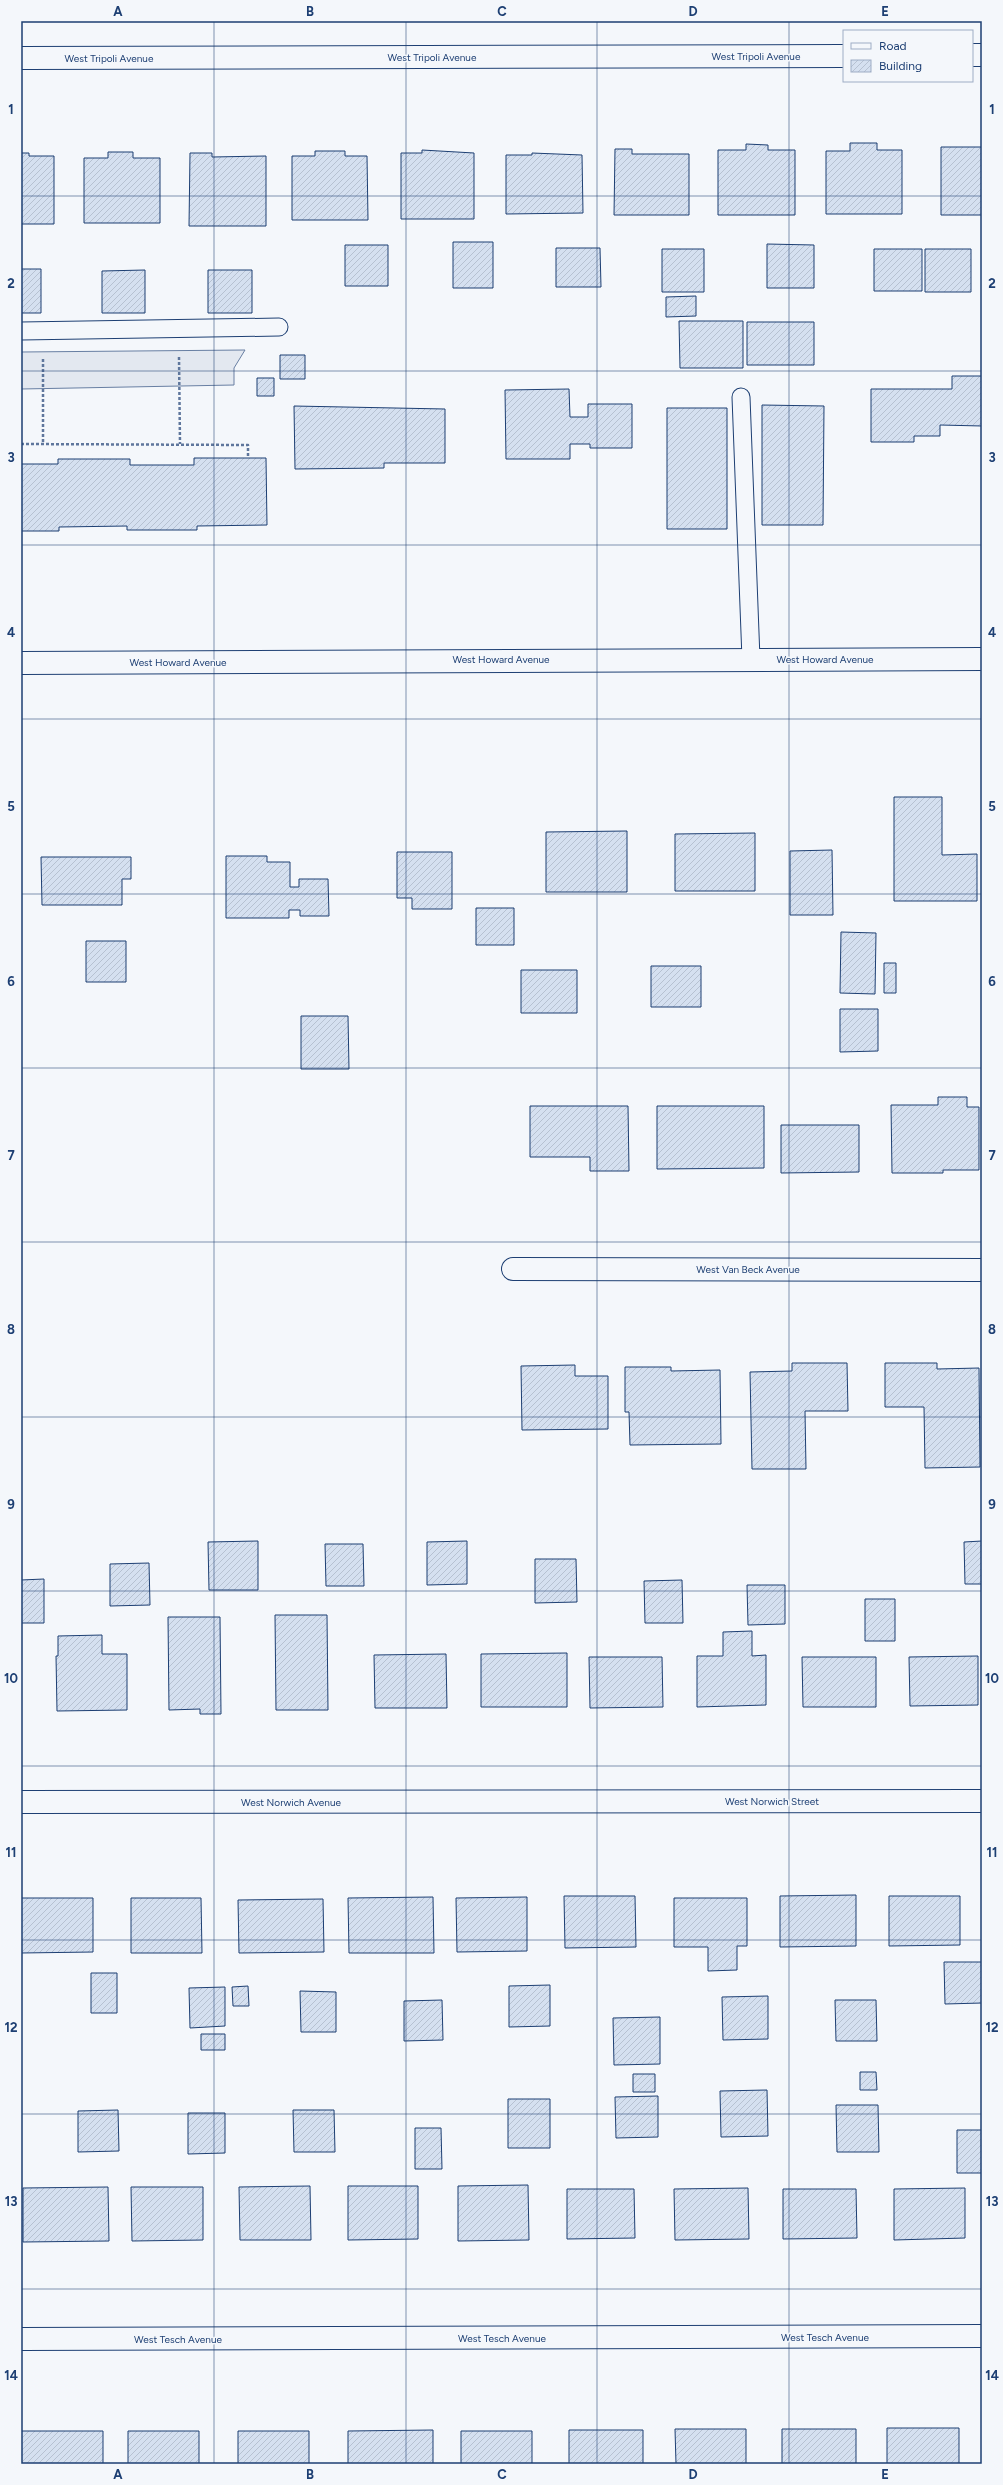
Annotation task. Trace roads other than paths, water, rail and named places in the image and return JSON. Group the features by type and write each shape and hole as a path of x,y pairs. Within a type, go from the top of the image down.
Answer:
{"street":[{"name":"West Tripoli Avenue","path":"21,58 843,56"},
{"name":"West Howard Avenue","path":"21,663 982,659"},
{"name":"West Van Beck Avenue","path":"514,1269 982,1270"},
{"name":"West Norwich Street","path":"561,1802 982,1801"},
{"name":"West Norwich Avenue","path":"21,1802 561,1802"},
{"name":"West Tesch Avenue","path":"21,2339 982,2336"}],"lane":[{"path":"21,331 279,327"},
{"path":"741,397 751,659"}]}
